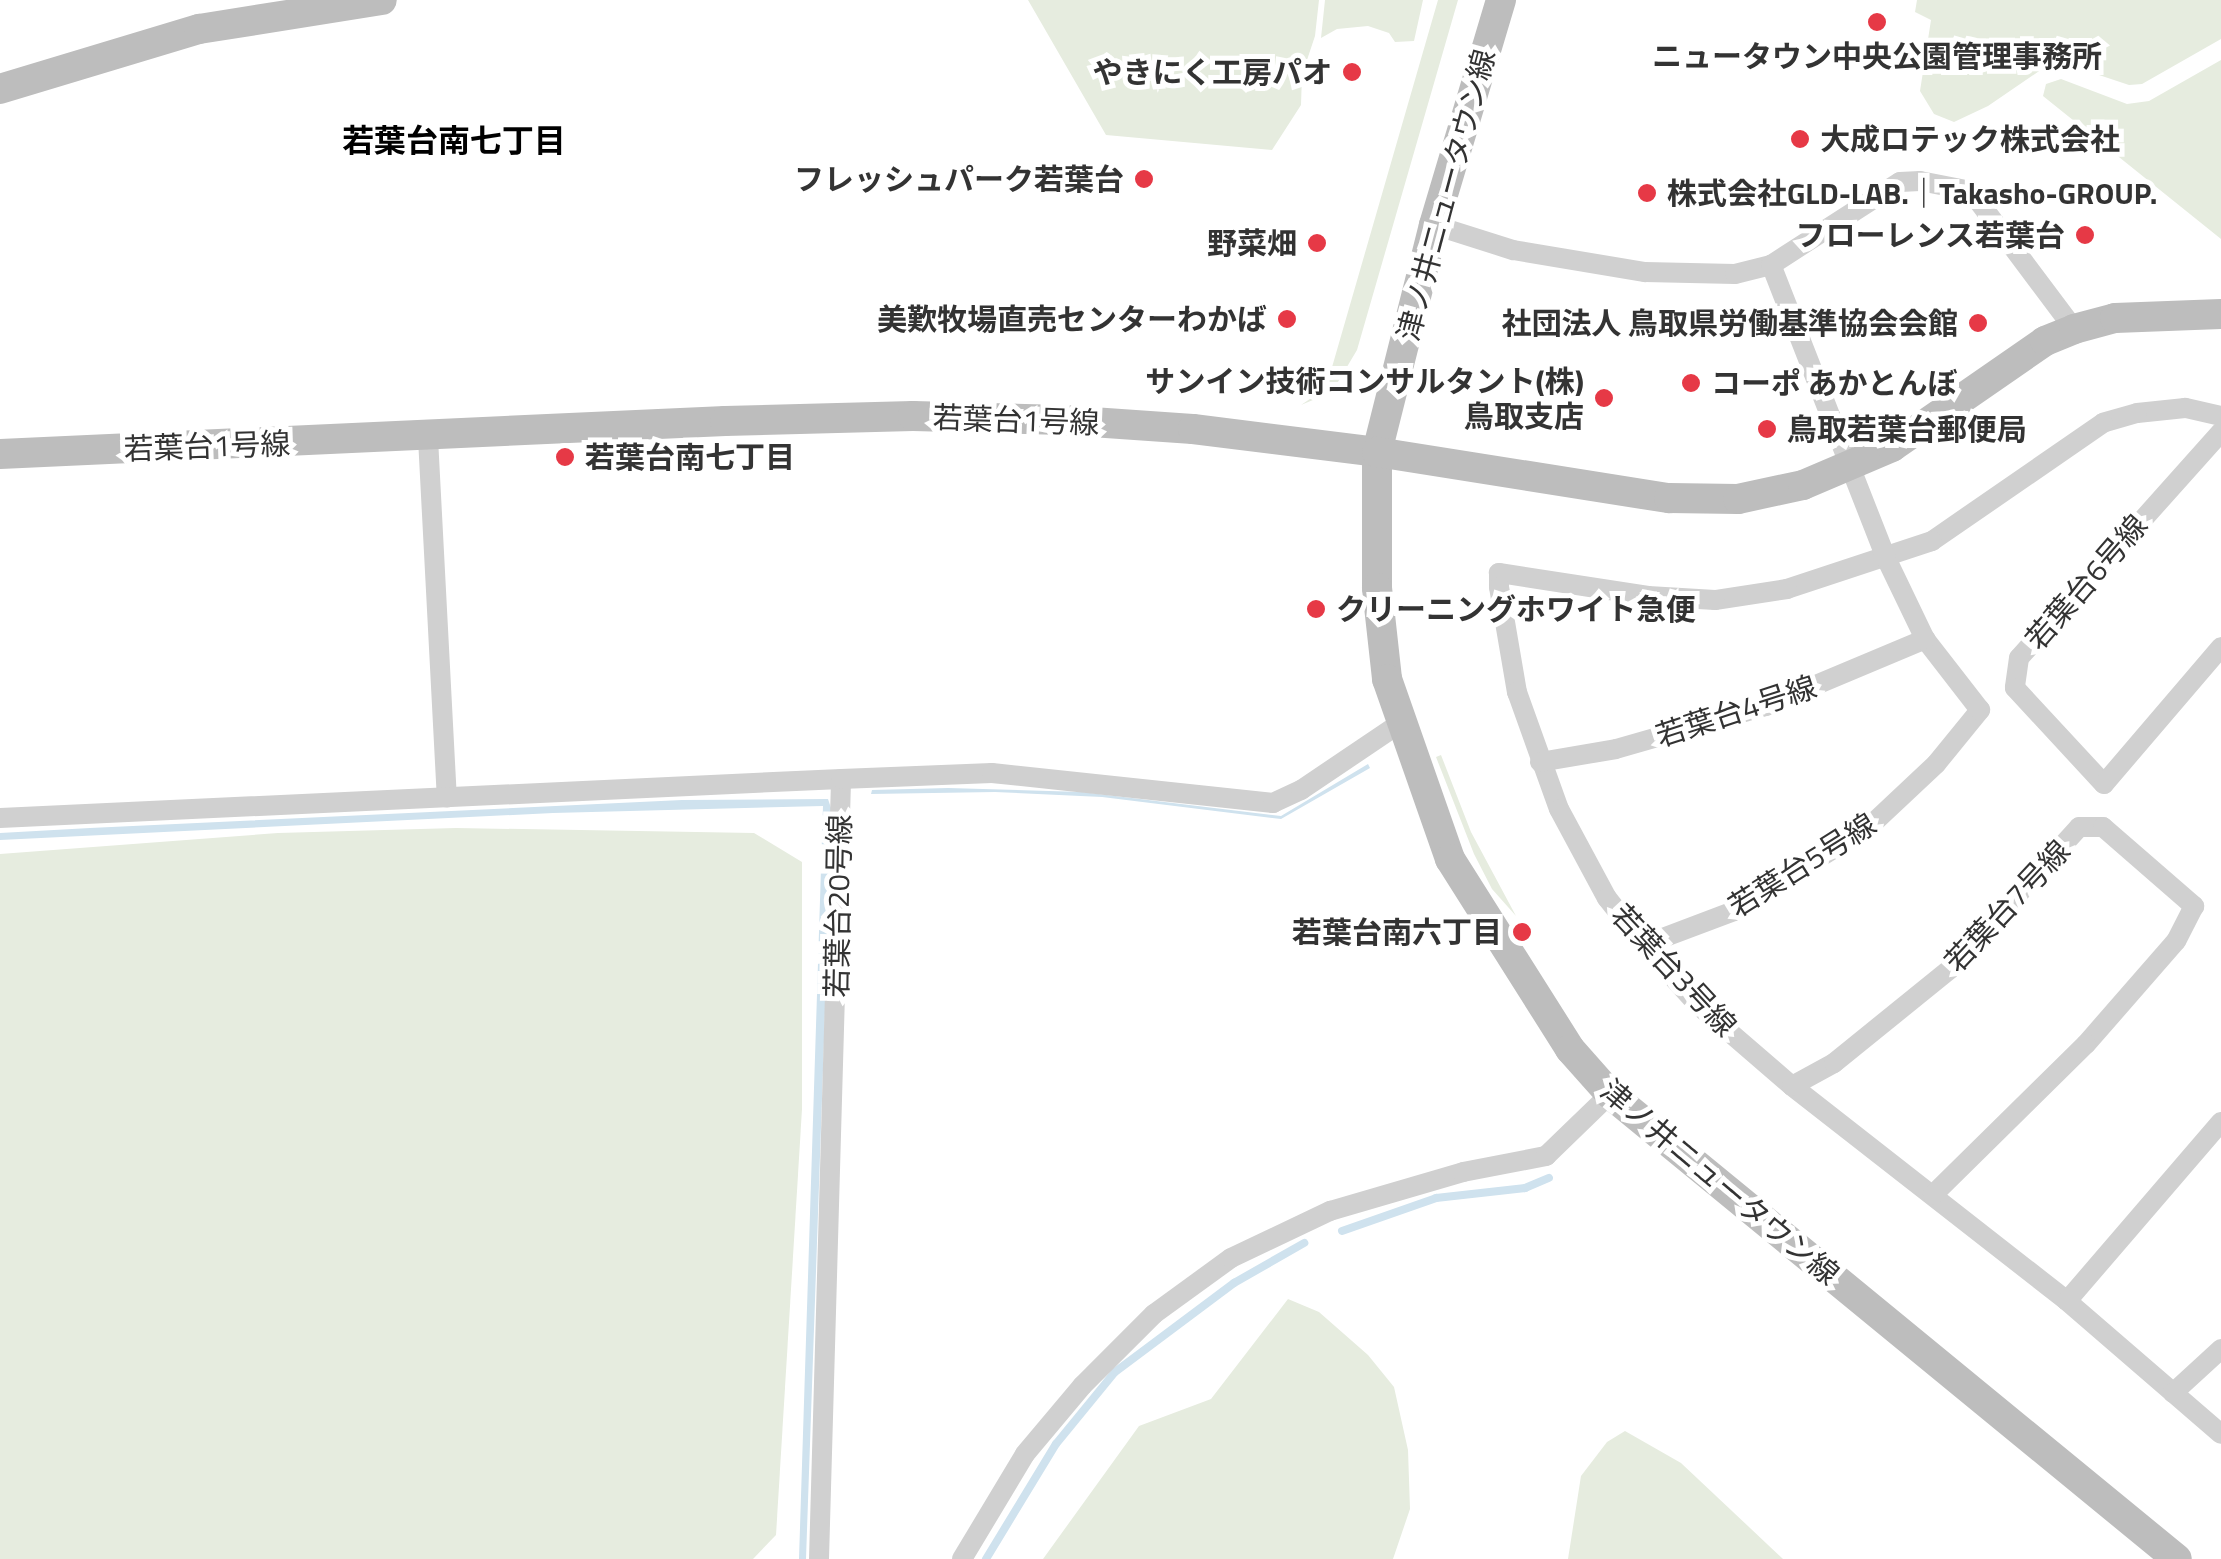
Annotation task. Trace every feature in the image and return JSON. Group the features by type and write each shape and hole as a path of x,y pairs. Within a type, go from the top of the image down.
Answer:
{"street":[{"path":"0,89 199,29 382,0"},
{"name":"津ノ井ニュータウン線","path":"1500,0 1434,225 1377,452 1377,588 1387,679 1450,859 1570,1048 1610,1094 2178,1559"},
{"path":"1434,225 1513,250 1645,272 1734,274 1770,265 1900,182 1949,186 1976,198 2074,329"},
{"path":"1770,265 1886,558"},
{"name":"若葉台1号線","path":"0,454 913,416 1193,429 1377,452 1669,498 1738,499 1803,484 1892,448 2045,340 2074,329 2149,314 2221,314"},
{"name":"若葉台3号線","path":"2221,416 2185,408 2137,412 2102,423 1932,541 1788,589 1715,600 1648,596 1499,573 1517,692 1540,762 1559,809 1607,898 1644,945 1698,1005 1792,1086 2068,1301 2221,1434"},
{"name":"若葉台6号線","path":"2221,432 2019,658 2016,688 2104,784 2221,647"},
{"path":"428,438 447,797"},
{"name":"若葉台5号線","path":"1644,945 1734,912 1870,826 1936,764 1980,710 1925,639 1886,558"},
{"name":"若葉台4号線","path":"1540,762 1616,749 1766,706 1925,639"},
{"name":"若葉台20号線","path":"819,1559 841,779 992,773 1273,803 1302,790 1402,722"},
{"path":"0,818 841,779"},
{"name":"若葉台7号線","path":"1792,1086 1834,1063 1950,969 2080,827 2103,827 2194,906 2176,941 2086,1044 1934,1196"},
{"path":"962,1559 1025,1454 1082,1386 1154,1314 1231,1258 1330,1211 1463,1172 1546,1156 1610,1094"},
{"path":"2068,1301 2221,1122"},
{"path":"2173,1393 2221,1349"}],"shaded area":[{"path":"1028,0 1319,0 1315,36 1302,75 1301,105 1272,150 1106,135"},
{"path":"1325,0 1423,0 1414,41 1395,42 1389,33 1368,26 1337,29 1321,38"},
{"path":"1438,0 1458,0 1357,350 1332,392 1301,405 1326,388"},
{"path":"1917,0 2221,0 2221,39 2142,84 2129,85 2066,64 2045,67 1988,106 1954,122 1934,114 1920,91 1931,20 1915,12"},
{"path":"2221,60 2221,239 2043,96 2046,84 2061,79 2127,104 2149,101"},
{"path":"1441,755 1471,832 1516,916 1492,889 1474,854 1436,757"},
{"path":"456,828 754,833 802,862 802,1109 776,1535 753,1559 0,1559 0,854 278,833"},
{"path":"1288,1299 1319,1312 1368,1355 1394,1387 1408,1450 1410,1509 1393,1559 1043,1559 1139,1426 1211,1399"},
{"path":"1625,1431 1681,1463 1783,1559 1568,1559 1581,1476 1607,1442"}],"water":[{"path":"1368,764 1370,768 1281,819 1102,797 995,792 871,794 872,790 948,788 1082,792 1281,816"},
{"path":"828,799 832,811 806,1559 799,1559 823,806 553,813 0,840 0,833 90,828 682,800"}],"waterway":[{"path":"1342,1231 1436,1198 1525,1188 1549,1178"},
{"path":"986,1559 1056,1444 1115,1372 1234,1283 1304,1243"}],"place":[{"name":"ニュータウン中央公園管理事務所","path":"1877,22"},
{"name":"やきにく工房パオ","path":"1352,72"},
{"name":"大成ロテック株式会社","path":"1800,139"},
{"name":"フレッシュパーク若葉台","path":"1144,179"},
{"name":"株式会社GLD-LAB.｜Takasho-GROUP.","path":"1647,193"},
{"name":"フローレンス若葉台","path":"2085,235"},
{"name":"野菜畑","path":"1317,243"},
{"name":"美歎牧場直売センターわかば","path":"1287,319"},
{"name":"社団法人 鳥取県労働基準協会会館","path":"1978,323"},
{"name":"コーポ あかとんぼ","path":"1691,383"},
{"name":"サンイン技術コンサルタント(株) 鳥取支店","path":"1604,398"},
{"name":"鳥取若葉台郵便局","path":"1767,429"},
{"name":"若葉台南七丁目","path":"565,457"},
{"name":"クリーニングホワイト急便","path":"1316,609"},
{"name":"若葉台南六丁目","path":"1522,932"}],"district":[{"name":"若葉台南七丁目","path":"454,140"}]}
